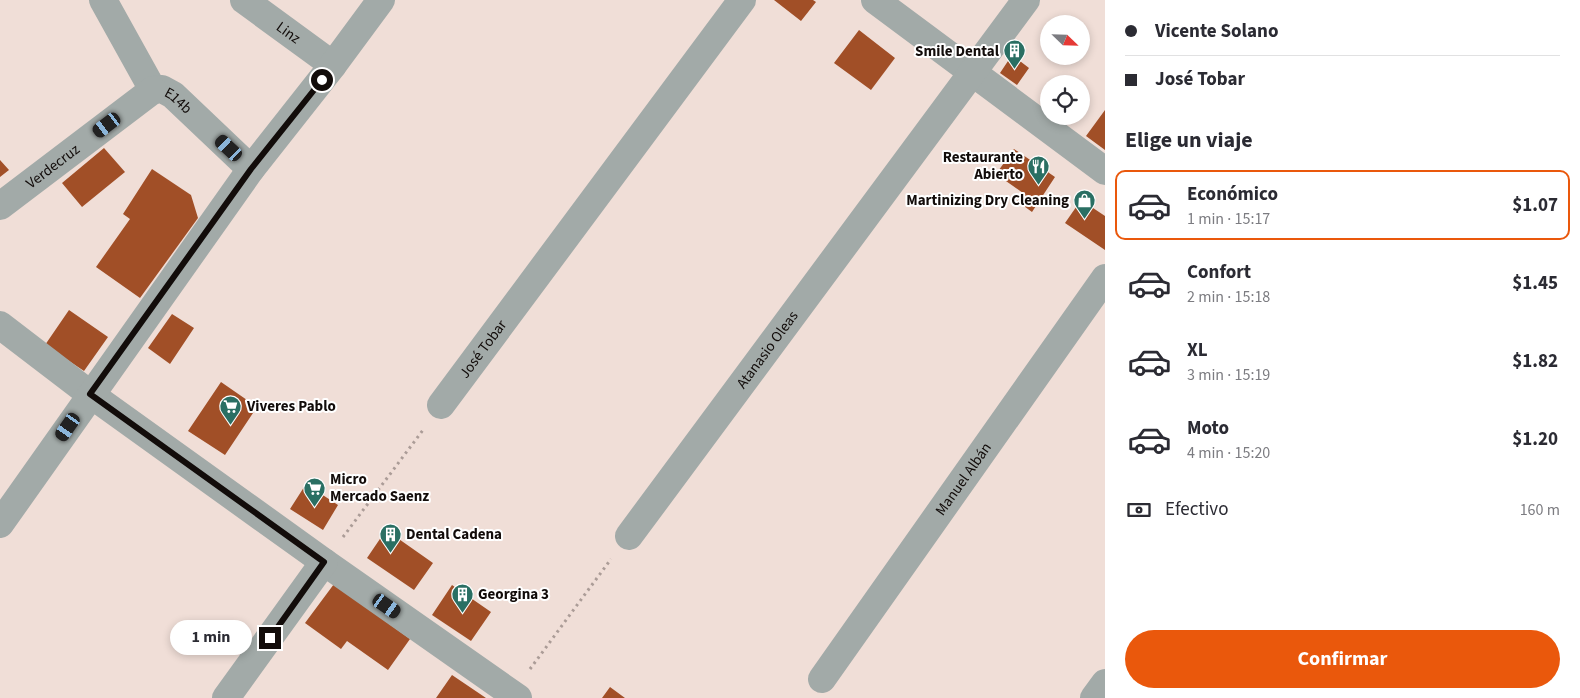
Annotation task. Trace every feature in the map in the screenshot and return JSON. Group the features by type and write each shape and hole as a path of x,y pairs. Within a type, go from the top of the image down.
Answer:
{"street":[{"name":"E14b","path":"103,0 153,90 162,89 173,94 251,169"},
{"name":"Linz","path":"244,0 334,65"},
{"path":"0,524 90,394 251,169 334,65 381,0"},
{"name":"José Tobar","path":"441,405 742,0"},
{"path":"875,0 1105,171"},
{"name":"Atanasio Oleas","path":"629,536 1026,0"},
{"name":"Verdecruz","path":"0,206 153,90"},
{"name":"Manuel Albán","path":"822,679 1105,278"},
{"path":"0,324 90,394 513,696"},
{"path":"226,698 324,562"},
{"path":"1094,698 1105,683"}],"path":[{"path":"324,562 441,405"},
{"path":"513,696 629,536"}],"building":[{"path":"774,0 813,0 816,2 801,21"},
{"path":"859,30 895,58 871,90 834,63"},
{"name":"Smile Dental","path":"1012,55 1029,68 1017,85 1000,73"},
{"path":"1105,110 1105,150 1086,136"},
{"path":"104,148 125,172 82,207 62,183"},
{"path":"1014,149 1055,177 1032,212 1017,201 1023,193 996,174"},
{"path":"0,160 9,170 0,177"},
{"path":"152,169 191,195 198,218 140,298 96,267 130,219 123,214"},
{"name":"Martinizing Dry Cleaning","path":"1081,200 1105,216 1105,250 1065,223"},
{"path":"69,310 108,337 84,371 45,345"},
{"path":"172,314 194,328 170,364 148,348"},
{"path":"221,382 257,407 225,455 188,431"},
{"name":"Micro Mercado Saenz","path":"306,484 338,505 323,530 290,509"},
{"path":"386,530 433,563 414,590 367,558"},
{"path":"334,584 410,639 388,670 347,641 341,649 305,623"},
{"name":"Georgina 3","path":"452,585 491,612 471,641 432,615"},
{"path":"452,675 486,698 436,698"},
{"path":"610,687 625,698 602,698"}],"place":[{"name":"Smile Dental","path":"1015,70"},
{"name":"Restaurante Abierto","path":"1039,185"},
{"name":"Martinizing Dry Cleaning","path":"1085,219"},
{"name":"Viveres Pablo","path":"231,425"},
{"name":"Micro Mercado Saenz","path":"314,507"},
{"name":"Dental Cadena","path":"390,553"},
{"name":"Georgina 3","path":"462,613"}],"route":[{"path":"270,638 324,562 90,394 251,169 322,80"}]}
